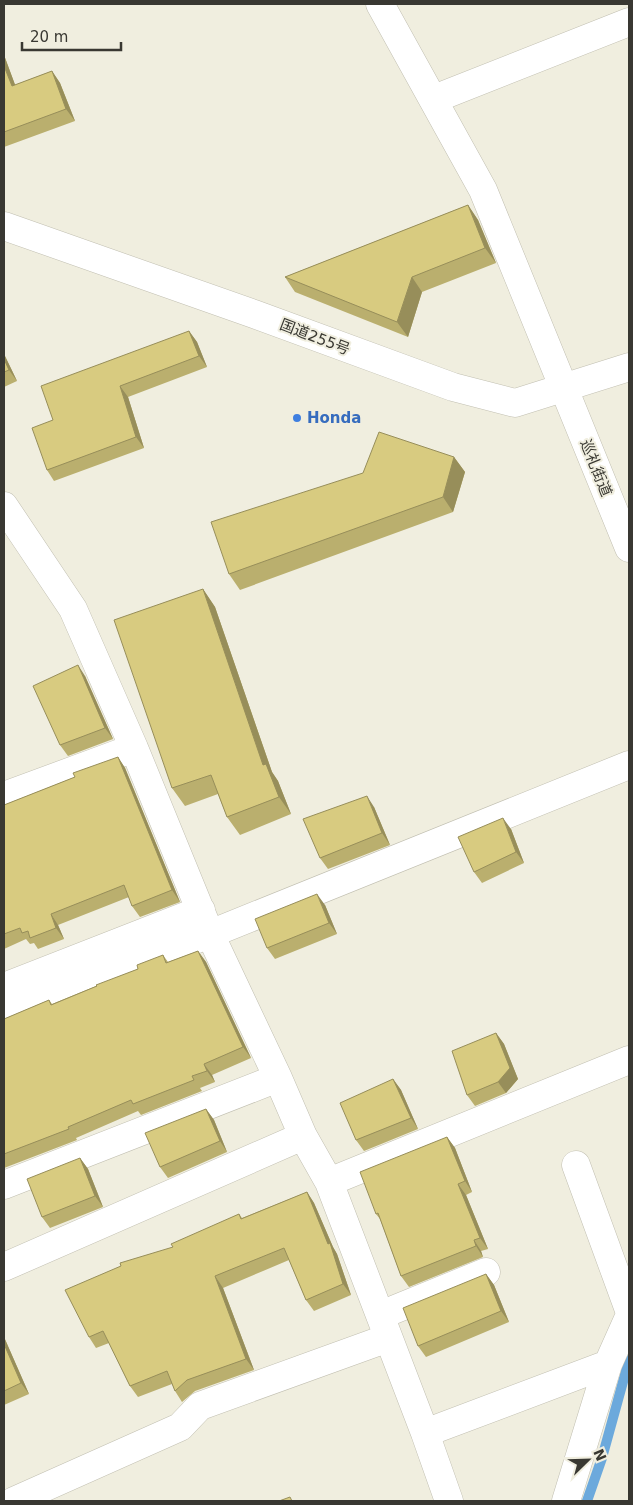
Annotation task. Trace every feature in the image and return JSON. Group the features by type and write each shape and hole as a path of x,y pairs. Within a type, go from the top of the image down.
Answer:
{"main road":[{"name":"巡礼街道","path":"380,4 483,190 629,548"},
{"path":"434,99 629,22"},
{"name":"国道255号","path":"4,226 254,314 453,387 515,403 629,367"},
{"path":"4,506 73,609 134,748 206,922 304,1136 329,1182 450,1501"},
{"path":"4,796 134,748"},
{"path":"4,987 206,922 629,765"},
{"path":"4,1014 206,922"},
{"path":"329,1182 629,1060"},
{"path":"4,1185 278,1078"},
{"path":"4,1267 304,1136"},
{"path":"576,1165 629,1310"},
{"path":"14,1501 180,1427 200,1406 384,1327 486,1272"},
{"path":"566,1501 608,1364 629,1317"},
{"path":"425,1433 608,1364"}],"building":[{"path":"4,66 12,86 52,71 66,109 4,132"},
{"path":"468,205 485,248 412,277 397,322 285,277"},
{"path":"189,331 199,356 120,386 136,437 47,470 32,428 53,420 41,386"},
{"path":"4,359 9,370 4,372"},
{"path":"379,432 454,457 443,497 229,574 211,522 363,473"},
{"path":"203,589 263,765 266,764 279,797 227,817 211,775 172,788 114,620"},
{"path":"78,665 105,728 60,745 33,686"},
{"path":"118,757 172,890 132,906 124,885 51,914 56,928 30,938 28,931 22,933 20,928 4,934 4,805 75,777 73,773"},
{"path":"367,796 382,833 320,858 303,819"},
{"path":"503,818 516,852 474,872 458,837"},
{"path":"317,894 329,923 267,948 255,919"},
{"path":"198,951 243,1047 204,1064 207,1071 192,1076 194,1080 133,1104 131,1100 68,1127 69,1129 4,1154 4,1019 49,1000 51,1005 138,969 137,965 163,955 166,963"},
{"path":"496,1033 510,1068 498,1082 467,1095 452,1051"},
{"path":"393,1079 411,1118 356,1140 340,1103"},
{"path":"206,1109 220,1141 160,1167 145,1133"},
{"path":"447,1137 465,1181 458,1184 480,1238 474,1240 476,1246 401,1276 378,1213 376,1214 360,1172"},
{"path":"80,1158 95,1196 42,1217 27,1179"},
{"path":"307,1192 328,1244 330,1243 343,1284 306,1300 284,1248 215,1276 246,1359 187,1380 175,1391 167,1371 130,1386 103,1331 89,1337 65,1290 121,1266 120,1263 173,1247 171,1244 239,1214 241,1219"},
{"path":"486,1274 501,1311 418,1346 403,1308"},
{"path":"4,1344 21,1383 4,1391"},
{"path":"290,1497 292,1501 279,1501"}],"waterway":[{"path":"587,1501 602,1458 629,1360"}],"place":[{"name":"Honda","path":"297,418"}]}
